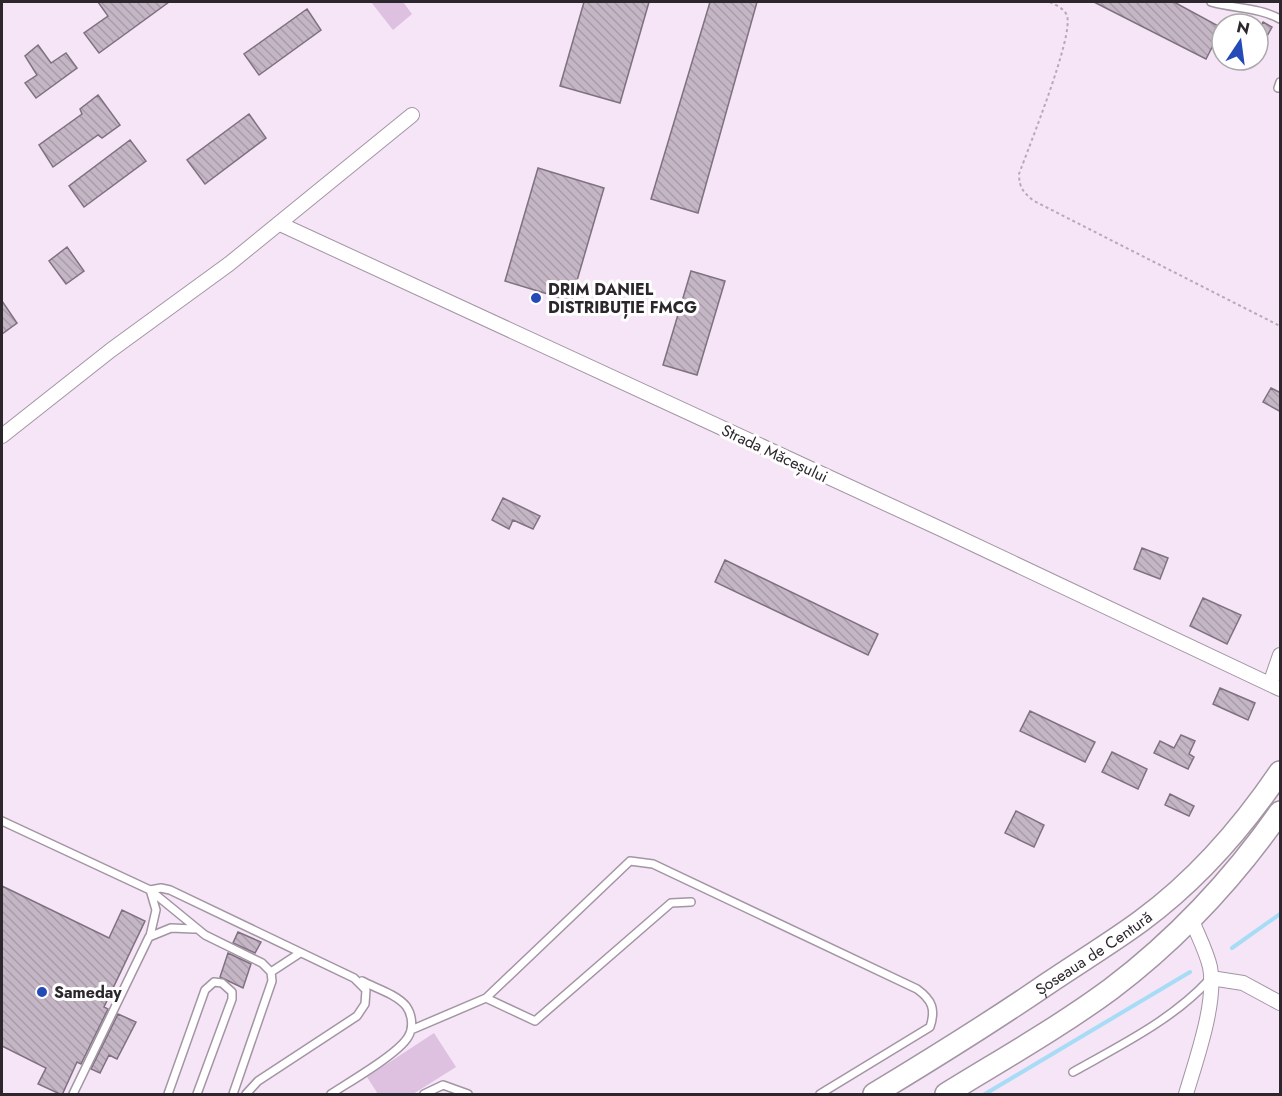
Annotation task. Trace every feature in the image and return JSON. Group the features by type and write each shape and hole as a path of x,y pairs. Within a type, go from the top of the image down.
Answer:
{"main road":[{"name":"Șoseaua de Centură","path":"874,1095 949,1049 1141,921 1217,853 1248,818 1281,772"},
{"name":"Șoseaua de Centură","path":"946,1095 1071,1017 1110,989 1191,918 1236,871 1281,812"}],"street":[{"path":"2,436 280,224 412,115"},
{"name":"Strada Măceșului","path":"280,224 1275,686"},
{"path":"1275,686 1281,655"},
{"path":"1186,1095 1203,1032 1211,978 1209,966 1191,918"},
{"path":"1211,978 1243,983 1281,1003"}],"lane":[{"path":"1211,2 1231,8 1262,10 1281,19"},
{"path":"2,821 150,890 195,929 262,963 271,972 272,981 233,1095"},
{"path":"331,1095 401,1044 411,1030 486,998 630,861 653,864 917,989 928,998 933,1008 930,1027 820,1095"},
{"path":"73,1095 149,937 156,910 150,890"},
{"path":"150,890 170,890 402,1003 410,1016 411,1030"},
{"path":"486,998 535,1021 671,903 691,902"},
{"path":"149,937 171,928 195,929"},
{"path":"271,972 300,952"},
{"path":"246,1095 258,1081 357,1016 365,1004 366,990 354,978"},
{"path":"1073,1072 1145,1031 1196,994 1211,978"},
{"path":"168,1095 205,990 214,982 222,983 232,992 232,999 197,1095"},
{"path":"424,1095 443,1086 468,1095"}],"path":[{"path":"1050,2 1068,16 1068,27 1056,71 1019,174 1019,185 1034,201 1281,326"}],"shaded area":[{"path":"371,2 403,2 412,14 393,30"},
{"path":"434,1033 456,1067 413,1094 378,1094 367,1077"}],"building":[{"path":"98,2 169,2 99,53 84,33 108,16"},
{"path":"584,2 649,2 620,103 560,86"},
{"path":"710,2 757,2 698,213 651,199"},
{"path":"1094,2 1174,2 1210,22 1210,51 1206,59"},
{"path":"307,9 321,30 259,75 244,54"},
{"path":"38,45 51,63 66,53 77,68 36,98 25,83 37,75 25,56"},
{"path":"98,95 120,125 102,138 98,135 53,167 39,145 82,114 80,109"},
{"path":"249,114 266,138 205,184 187,160"},
{"path":"130,140 146,161 84,207 69,186"},
{"path":"538,168 604,188 571,301 505,281"},
{"path":"67,247 84,271 66,284 49,261"},
{"path":"691,271 725,281 697,375 663,365"},
{"path":"2,301 17,323 2,334"},
{"path":"1271,388 1281,393 1281,412 1263,402"},
{"path":"503,498 540,516 533,529 513,520 509,529 492,520"},
{"path":"1142,548 1168,558 1160,579 1134,569"},
{"path":"725,560 878,634 868,655 715,582"},
{"path":"1203,598 1241,615 1227,644 1190,626"},
{"path":"1220,688 1255,703 1248,720 1213,704"},
{"path":"1030,711 1095,742 1085,762 1020,731"},
{"path":"1181,735 1195,741 1189,754 1194,757 1188,769 1154,753 1160,741 1174,748"},
{"path":"1112,752 1147,769 1138,789 1102,772"},
{"path":"1170,794 1194,806 1189,816 1165,805"},
{"path":"1016,811 1044,825 1034,847 1005,833"},
{"name":"Sameday","path":"2,886 109,938 122,910 145,921 104,1007 108,1009 81,1064 77,1062 62,1095 38,1084 46,1068 2,1046"},
{"path":"238,932 261,942 255,953 233,943"},
{"path":"228,953 251,964 243,988 220,977"},
{"path":"118,1014 136,1022 117,1059 109,1055 100,1073 91,1069"}],"waterway":[{"path":"1232,948 1280,914"},
{"path":"985,1094 1190,972"}],"place":[{"name":"DRIM DANIEL DISTRIBUȚIE FMCG","path":"536,298"},
{"name":"Sameday","path":"42,992"}]}
